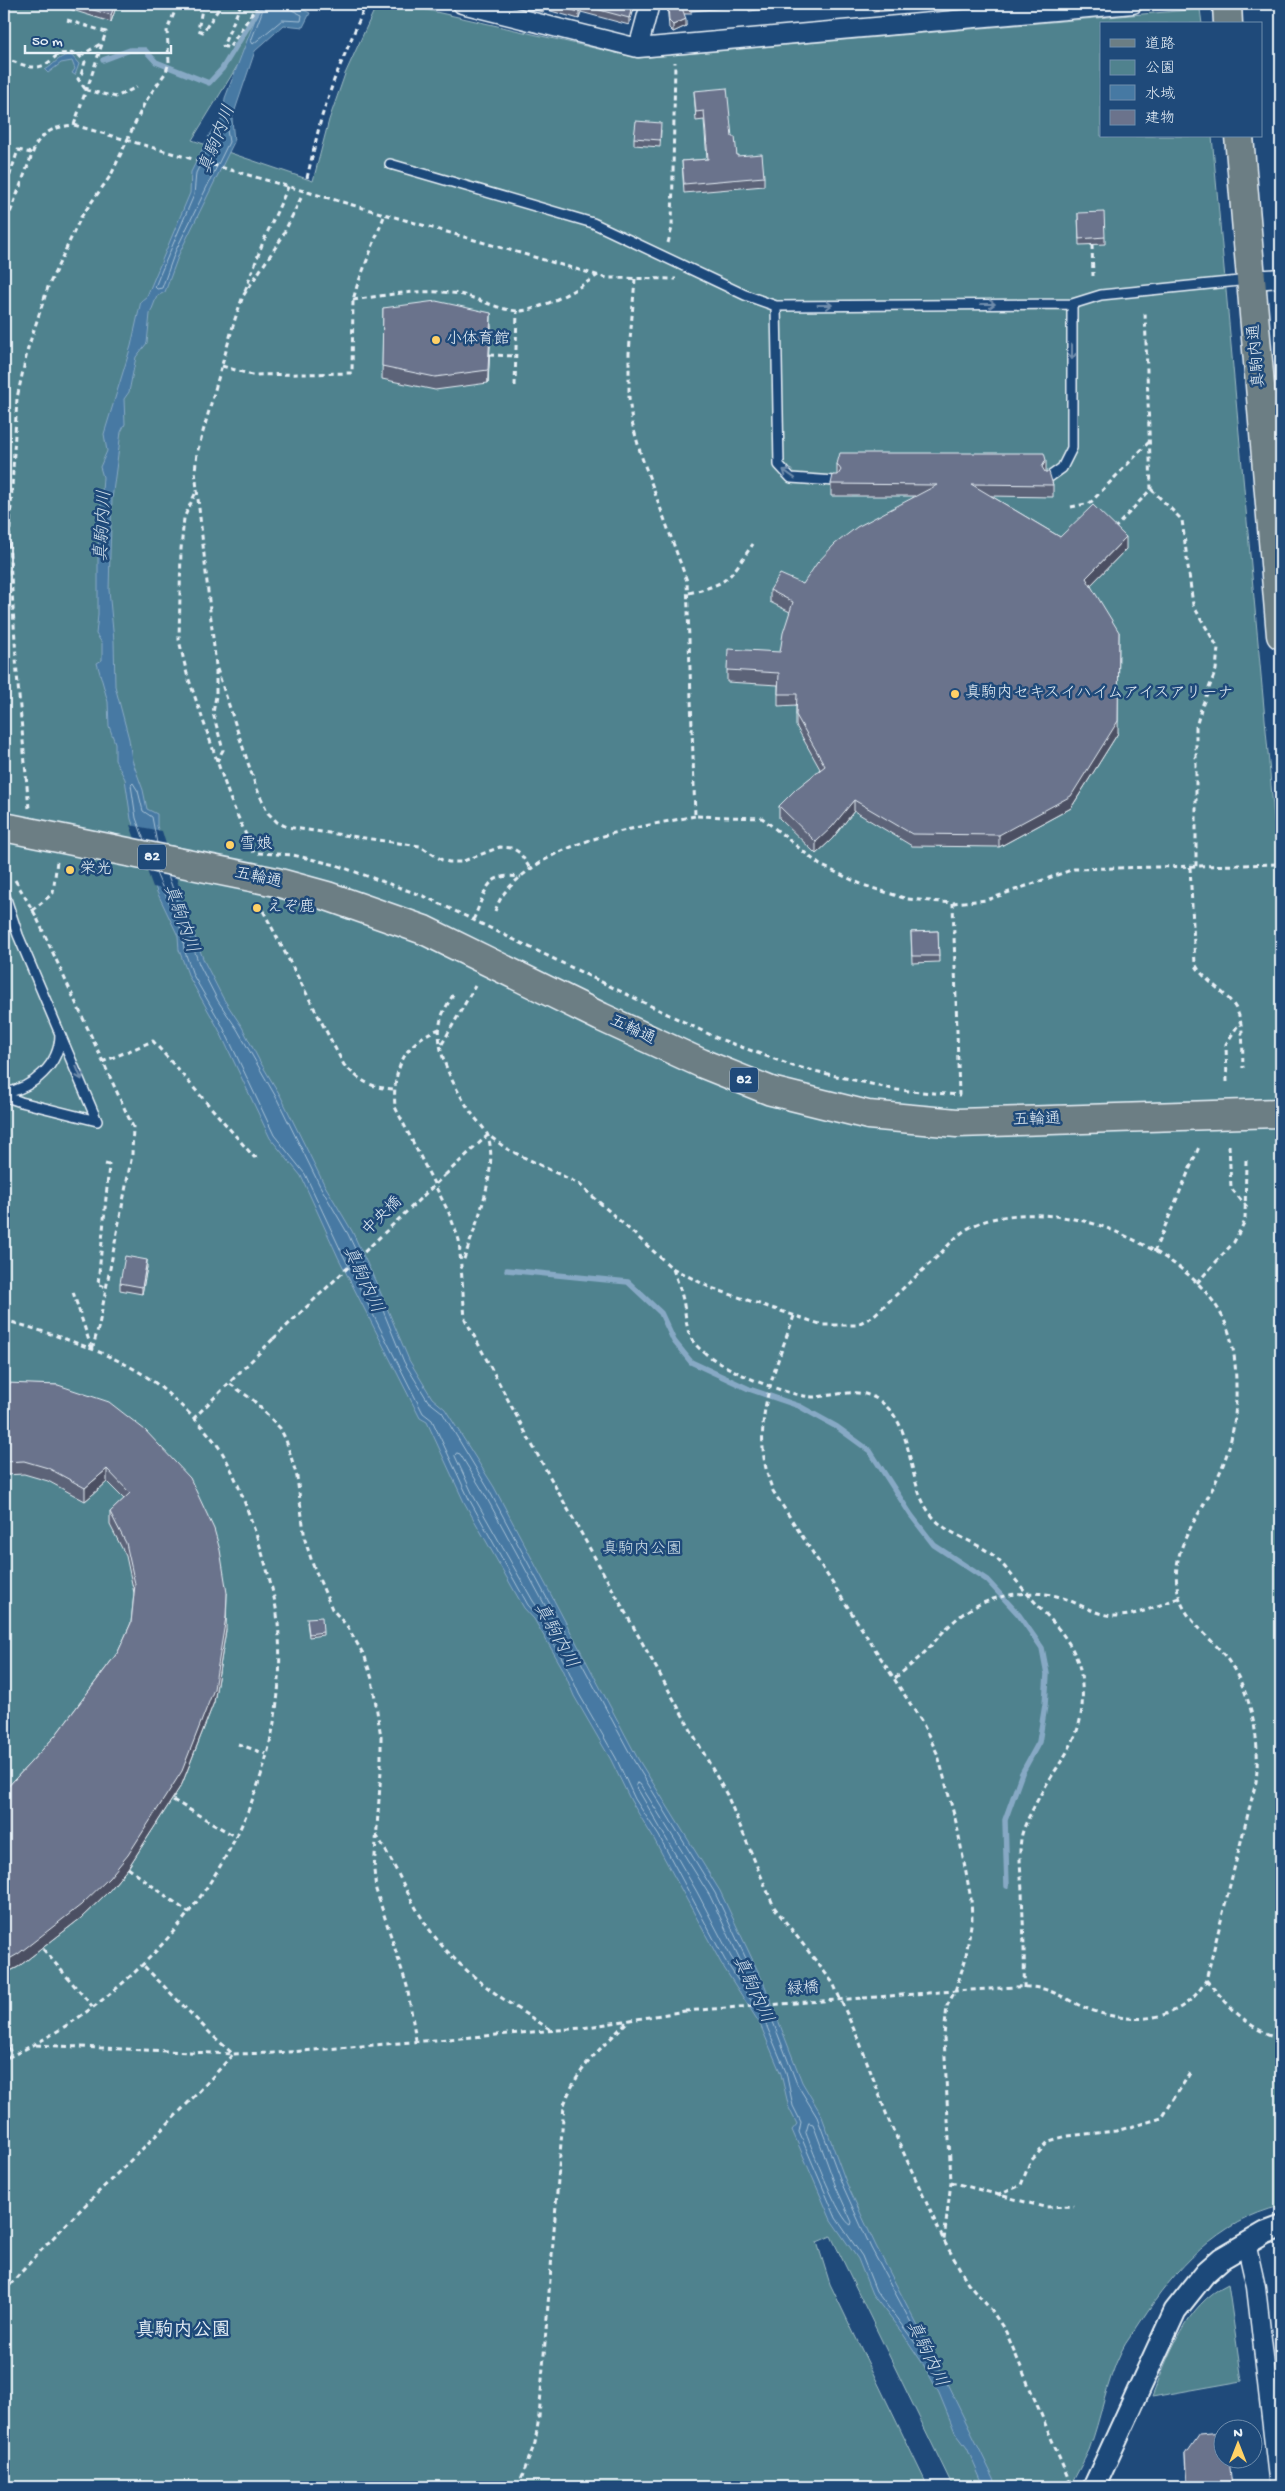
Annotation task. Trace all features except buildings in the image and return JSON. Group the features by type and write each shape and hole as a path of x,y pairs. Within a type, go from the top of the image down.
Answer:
{"main road":[{"path":"1227,4 1228,22"},
{"name":"真駒内通","path":"1239,138 1281,635"},
{"name":"五輪通","path":"4,827 60,839 248,860 327,896 424,930 584,1009 702,1063 771,1091 868,1115 957,1124 1281,1113"}],"street":[{"path":"462,4 638,48 1093,5 1133,4"},
{"path":"638,48 650,4"},
{"path":"1252,280 1281,278"},
{"path":"1094,2487 1175,2311 1206,2272 1222,2258 1246,2242 1281,2227"},
{"path":"1246,2242 1256,2287 1279,2487"}],"lane":[{"path":"390,164 593,223 745,295 776,306 1072,304 1101,295 1252,280"},
{"path":"1048,478 1062,468 1072,448 1072,304"},
{"path":"776,306 779,464 791,478 835,481"},
{"path":"4,893 18,936 60,1028 98,1120 21,1102 4,1094"},
{"path":"4,1094 19,1091 31,1085 51,1064 60,1042 60,1028"}],"path":[{"path":"30,811 16,674 9,542 16,398 28,348 48,287 80,217 111,175 129,140 144,102 166,72 169,62 167,30 178,4"},
{"path":"202,4 198,30 204,32 222,4"},
{"path":"241,4 223,46 229,48 258,4"},
{"path":"307,178 321,120 334,80 366,4"},
{"path":"67,20 106,32 74,125"},
{"path":"80,56 102,43"},
{"path":"666,247 672,228 675,44"},
{"path":"4,74 9,60 32,69 48,64 58,54 67,52 77,53 85,62 82,75 78,78 86,90 116,97 137,87"},
{"path":"4,229 31,153 44,133 57,127 74,125 279,182 598,275 635,279 682,279"},
{"path":"4,193 18,150 31,153"},
{"path":"217,762 223,750 213,713 216,696 216,666 207,570 196,492 197,452 234,318 263,242 289,186"},
{"path":"243,296 281,240 301,198"},
{"path":"4,207 12,209"},
{"path":"222,366 252,375 352,373 353,300 385,214"},
{"path":"1092,245 1093,276"},
{"path":"652,279 655,273"},
{"path":"353,300 400,292 438,291 455,293 517,311 530,309 569,292 598,275"},
{"path":"635,279 629,353 629,397 632,423 641,455 678,554 688,593 696,816"},
{"path":"515,386 517,311"},
{"path":"1145,312 1151,489 1182,520 1192,598 1218,648 1216,670 1196,727 1196,867"},
{"path":"490,355 516,356"},
{"path":"1070,507 1090,503 1150,442"},
{"path":"1110,533 1151,489"},
{"path":"196,492 184,518 180,549 179,640 186,674 231,801 248,860 292,855 336,865 426,897 717,1038 793,1066 897,1090 958,1096 953,903"},
{"path":"688,593 728,580 753,544"},
{"path":"216,666 256,788 268,813 277,822 287,828 420,846 442,860 449,862 461,862 500,847 512,848 520,852 531,870"},
{"path":"495,911 505,891 531,870 564,850 598,838 696,816 762,818 820,865 863,885 907,899 953,903 987,900 1074,869 1281,864"},
{"path":"32,911 53,893 56,866"},
{"path":"1190,867 1195,964 1201,974 1235,1007 1240,1021 1243,1068"},
{"path":"473,920 490,884 496,877 506,875 522,878"},
{"path":"259,902 344,1065 359,1079 376,1088 394,1089"},
{"path":"441,1044 475,986"},
{"path":"453,995 442,1018 440,1030 441,1044 453,1084 479,1126 507,1149 579,1184 672,1268 711,1288 823,1325 856,1325 872,1317 964,1231 1002,1216 1062,1217 1091,1223 1116,1232 1175,1264 1196,1283 1220,1312 1227,1328 1233,1353 1237,1404 1235,1427 1226,1457 1207,1500 1188,1529 1181,1546 1178,1560 1179,1598 1198,1628 1222,1652 1240,1678 1250,1708 1256,1737 1258,1764 1256,1782 1206,1980 1238,2016 1256,2028 1281,2038"},
{"path":"1227,1082 1226,1044 1240,1021"},
{"path":"440,1030 428,1033 411,1045 401,1061 394,1089 395,1107 459,1240 465,1319 531,1444 727,1795 774,1907 832,1983 860,2042 889,2121 944,2241 968,2283 1006,2332 1072,2487"},
{"path":"102,1062 153,1042 254,1157 258,1156"},
{"path":"462,1265 476,1224 490,1171 491,1159 488,1135"},
{"name":"中央橋","path":"193,1419 273,1339 488,1135"},
{"path":"1229,1145 1231,1188 1247,1207"},
{"path":"1154,1252 1199,1146"},
{"path":"1196,1283 1234,1242 1246,1221 1246,1160"},
{"path":"105,1164 109,1165 98,1285 107,1287"},
{"path":"672,1268 682,1297 690,1336 695,1346 740,1375 799,1395 815,1397 854,1392 868,1395 879,1401 898,1422 922,1501 933,1517 943,1526 991,1554 1005,1567 1065,1637 1077,1661 1082,1691 1078,1731 1073,1745 1043,1790 1022,1832 1020,1849 1024,1988"},
{"path":"73,1292 92,1350"},
{"path":"794,1316 764,1405 762,1452 766,1472 773,1491 895,1678 922,1722 938,1755 957,1826 971,1899 970,1939 955,1991 947,2006 944,2036 951,2182 944,2241"},
{"path":"4,1320 42,1330 129,1367 157,1384 217,1445 230,1467 250,1518 272,1588 278,1631 278,1680 266,1754 252,1801 236,1837 213,1879 189,1913 143,1965 92,2006 35,2045 4,2059"},
{"path":"230,1384 253,1400 280,1428 286,1440 297,1477 305,1540 313,1565 332,1609 347,1626 365,1658 378,1708 381,1737 381,1771 374,1870 376,1890 407,1986 416,2040"},
{"path":"895,1678 927,1650 952,1623 974,1607 992,1600 1014,1594 1027,1593 1059,1597 1097,1612 1113,1616 1132,1615 1179,1598"},
{"path":"238,1744 266,1754"},
{"path":"173,1800 236,1837"},
{"path":"376,1835 391,1857 410,1898 426,1924 468,1972 517,2009 552,2030"},
{"path":"128,1868 189,1913"},
{"path":"43,1948 92,2006"},
{"path":"4,2292 60,2229 164,2127 233,2054 143,1965"},
{"name":"緑橋","path":"35,2045 233,2054 277,2053 552,2030 685,2011 955,1991 1024,1988 1040,1988 1090,2010 1142,2019 1160,2018 1182,2007 1199,1994 1206,1980"},
{"path":"518,2487 535,2443 539,2417 564,2105 570,2088 580,2072 630,2020"},
{"path":"4,2039 12,2055"},
{"path":"997,2196 1021,2185 1030,2162 1049,2141 1067,2136 1116,2131 1162,2118 1190,2073"},
{"path":"951,2182 997,2196 1044,2207 1074,2206"}],"green space":[{"name":"真駒内公園","path":"4,4 264,4 250,45 192,140 313,181 329,120 345,74 377,4 401,4 638,58 1200,9 1202,22 1100,22 1100,138 1212,138 1281,895 1281,2206 1259,2213 1218,2235 1200,2249 1168,2283 1121,2352 1111,2376 1089,2450 1070,2487 953,2487 831,2236 817,2242 830,2284 928,2487 4,2487"},
{"path":"1228,2284 1242,2381 1152,2397 1172,2349 1190,2318 1213,2293"}],"water":[{"name":"真駒内川","path":"261,4 295,4 310,13 303,27 284,25 255,51 232,119 234,142 179,254 165,292 157,296 150,314 147,343 136,357 129,392 124,399 125,424 121,432 112,499 109,590 114,641 115,686 129,739 132,760 143,790 147,809 157,814 157,826 181,900 204,961 223,998 242,1027 280,1095 324,1184 352,1231 409,1360 432,1398 445,1409 494,1487 638,1759 720,1891 765,1986 802,2082 821,2114 846,2182 876,2246 936,2361 998,2487 984,2487 967,2448 955,2432 939,2393 923,2364 903,2334 872,2294 858,2259 831,2220 792,2130 797,2124 789,2108 781,2074 760,2024 721,1963 654,1839 631,1801 611,1760 574,1696 563,1669 534,1619 524,1608 464,1502 427,1422 420,1418 338,1257 301,1176 270,1138 218,1028 189,977 179,950 178,936 157,892 131,819 125,779 115,760 115,743 109,726 108,702 97,663 102,660 102,643 96,634 98,615 98,550 103,477 100,467 107,451 104,434 131,346 141,301 147,296 190,193 191,172 211,132 223,118 225,98"},
{"path":"72,56 79,64 75,75 72,73 75,69 72,61 61,63 48,73 45,70 61,57"}],"pier":[{"path":"130,825 162,831 181,893 153,887"}],"waterway":[{"path":"103,60 130,50 145,50 156,62 209,83 222,69 262,4"},
{"path":"507,1270 628,1282 661,1313 674,1341 691,1362 749,1389 799,1406 837,1427 870,1451 911,1515 934,1545 987,1580 1019,1615 1042,1648 1047,1674 1045,1705 1039,1742 1022,1773 1005,1820 1007,1886"}],"place":[{"name":"小体育館","path":"436,340"},
{"name":"真駒内セキスイハイムアイスアリーナ","path":"955,694"},
{"name":"雪娘","path":"230,845"},
{"name":"栄光","path":"70,870"},
{"name":"えぞ鹿","path":"257,908"}],"district":[{"name":"真駒内公園","path":"183,2331"}]}
